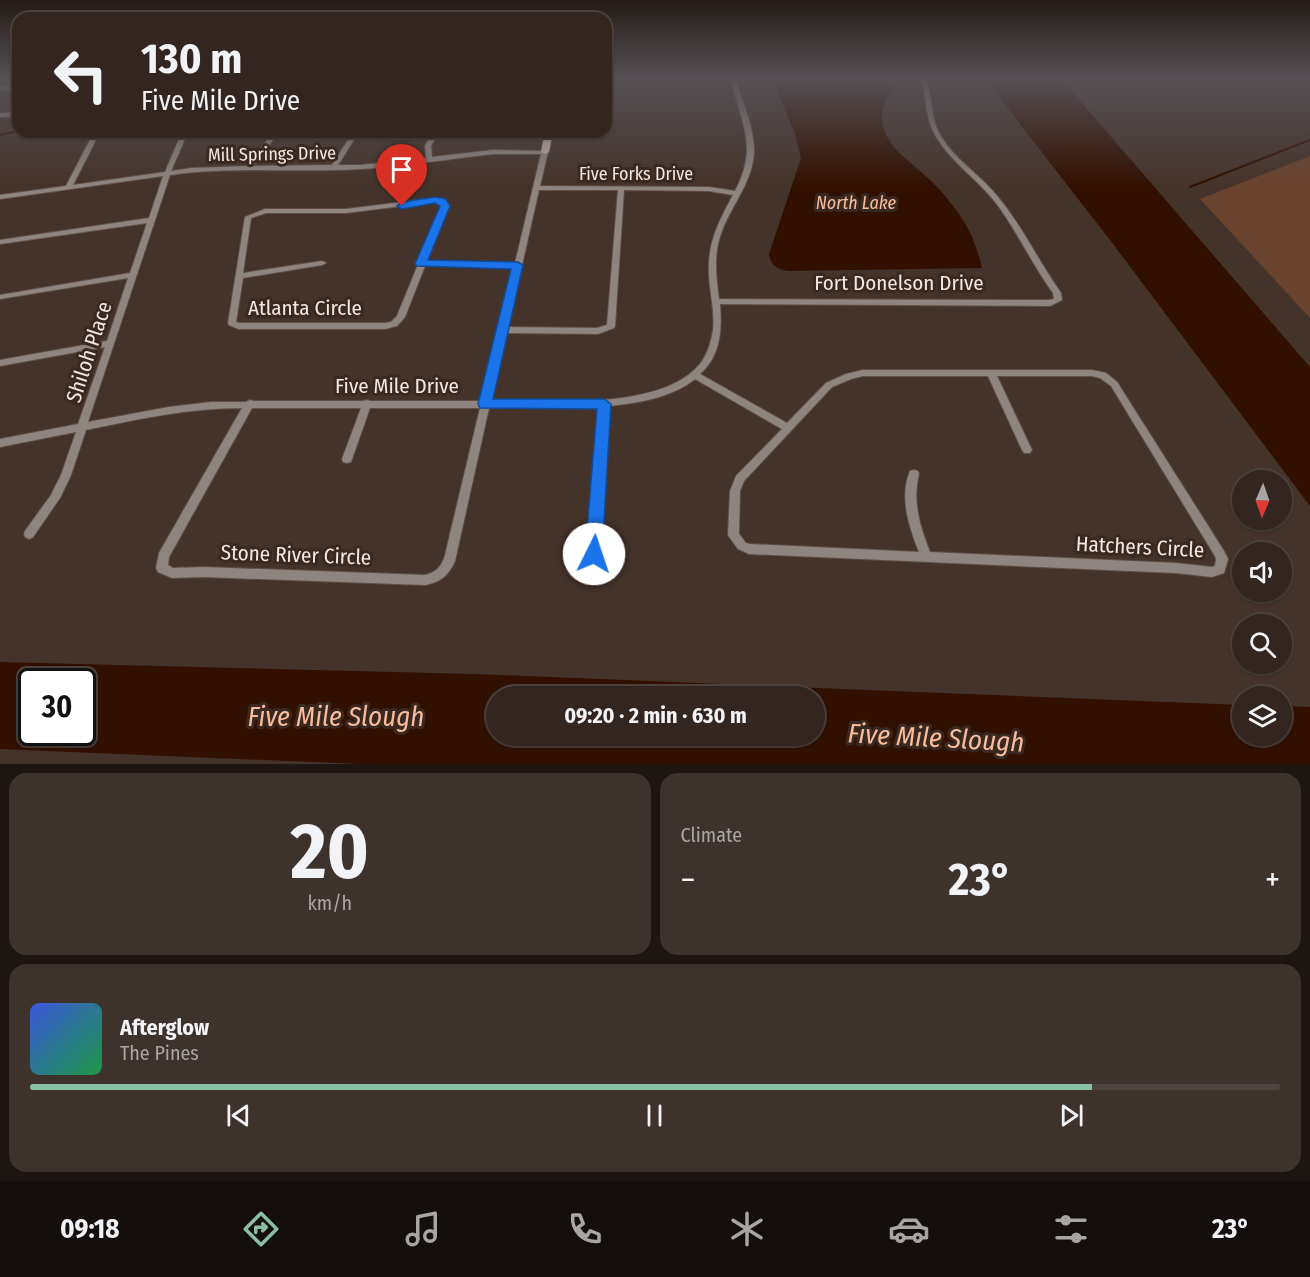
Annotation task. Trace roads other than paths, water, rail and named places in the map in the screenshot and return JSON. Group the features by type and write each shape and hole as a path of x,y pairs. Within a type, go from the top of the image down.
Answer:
{"street":[{"name":"Five Mile Drive","path":"0,444 169,410 211,405 250,403 604,404 629,402 657,395 677,386 694,374 706,361 714,346 717,330 712,264 714,241 748,170 752,148 743,115"},
{"name":"Fort Donelson Drive","path":"715,301 1054,302 1059,296 996,197 962,167 941,141 928,115"},
{"path":"69,187 94,138"},
{"name":"Shiloh Place","path":"29,534 62,483 83,427 167,174 182,138"},
{"path":"249,168 272,138"},
{"path":"333,168 352,138"},
{"path":"429,159 428,146 432,138"},
{"path":"485,404 548,138"},
{"name":"Mill Springs Drive","path":"0,196 167,174 249,168 376,166 493,152 544,152"},
{"name":"Five Forks Drive","path":"536,188 709,189 736,193"},
{"path":"502,330 598,331 611,326 621,189"},
{"name":"Atlanta Circle","path":"430,201 442,202 445,206 401,317 394,324 385,326 236,325 232,319 240,276 249,217 253,214 265,211 346,211 430,201"},
{"path":"0,242 151,220"},
{"path":"240,276 322,262"},
{"path":"421,264 518,265"},
{"path":"0,297 133,275"},
{"path":"0,363 111,343"},
{"name":"Hatchers Circle","path":"1092,372 1110,379 1220,554 1222,564 1220,569 1212,572 749,549 736,541 733,535 734,503 738,484 748,469 830,385 849,376 874,373 991,373 1092,372"},
{"path":"991,373 1027,450"},
{"path":"694,374 788,428"},
{"name":"Stone River Circle","path":"250,403 163,556 161,566 166,572 424,580 441,575 450,561 485,404"},
{"path":"347,459 367,403"},
{"path":"594,554 604,404"},
{"path":"914,474 910,496 920,541 926,556"}],"water":[{"name":"North Lake","path":"787,115 883,115 882,121 886,134 893,146 938,188 960,216 971,234 982,268 788,271 775,266 769,254 801,158"},
{"path":"1013,115 1092,115 1310,367 1310,506 1292,482 1292,470 1283,470"},
{"name":"Five Mile Slough","path":"0,662 474,674 771,686 486,686 486,746 825,746 825,688 1232,705 1232,746 1292,746 1292,706 1310,707 1310,764 360,764 0,749"}],"waterway":[{"path":"0,135 12,132"},
{"path":"1190,187 1310,140"}]}
